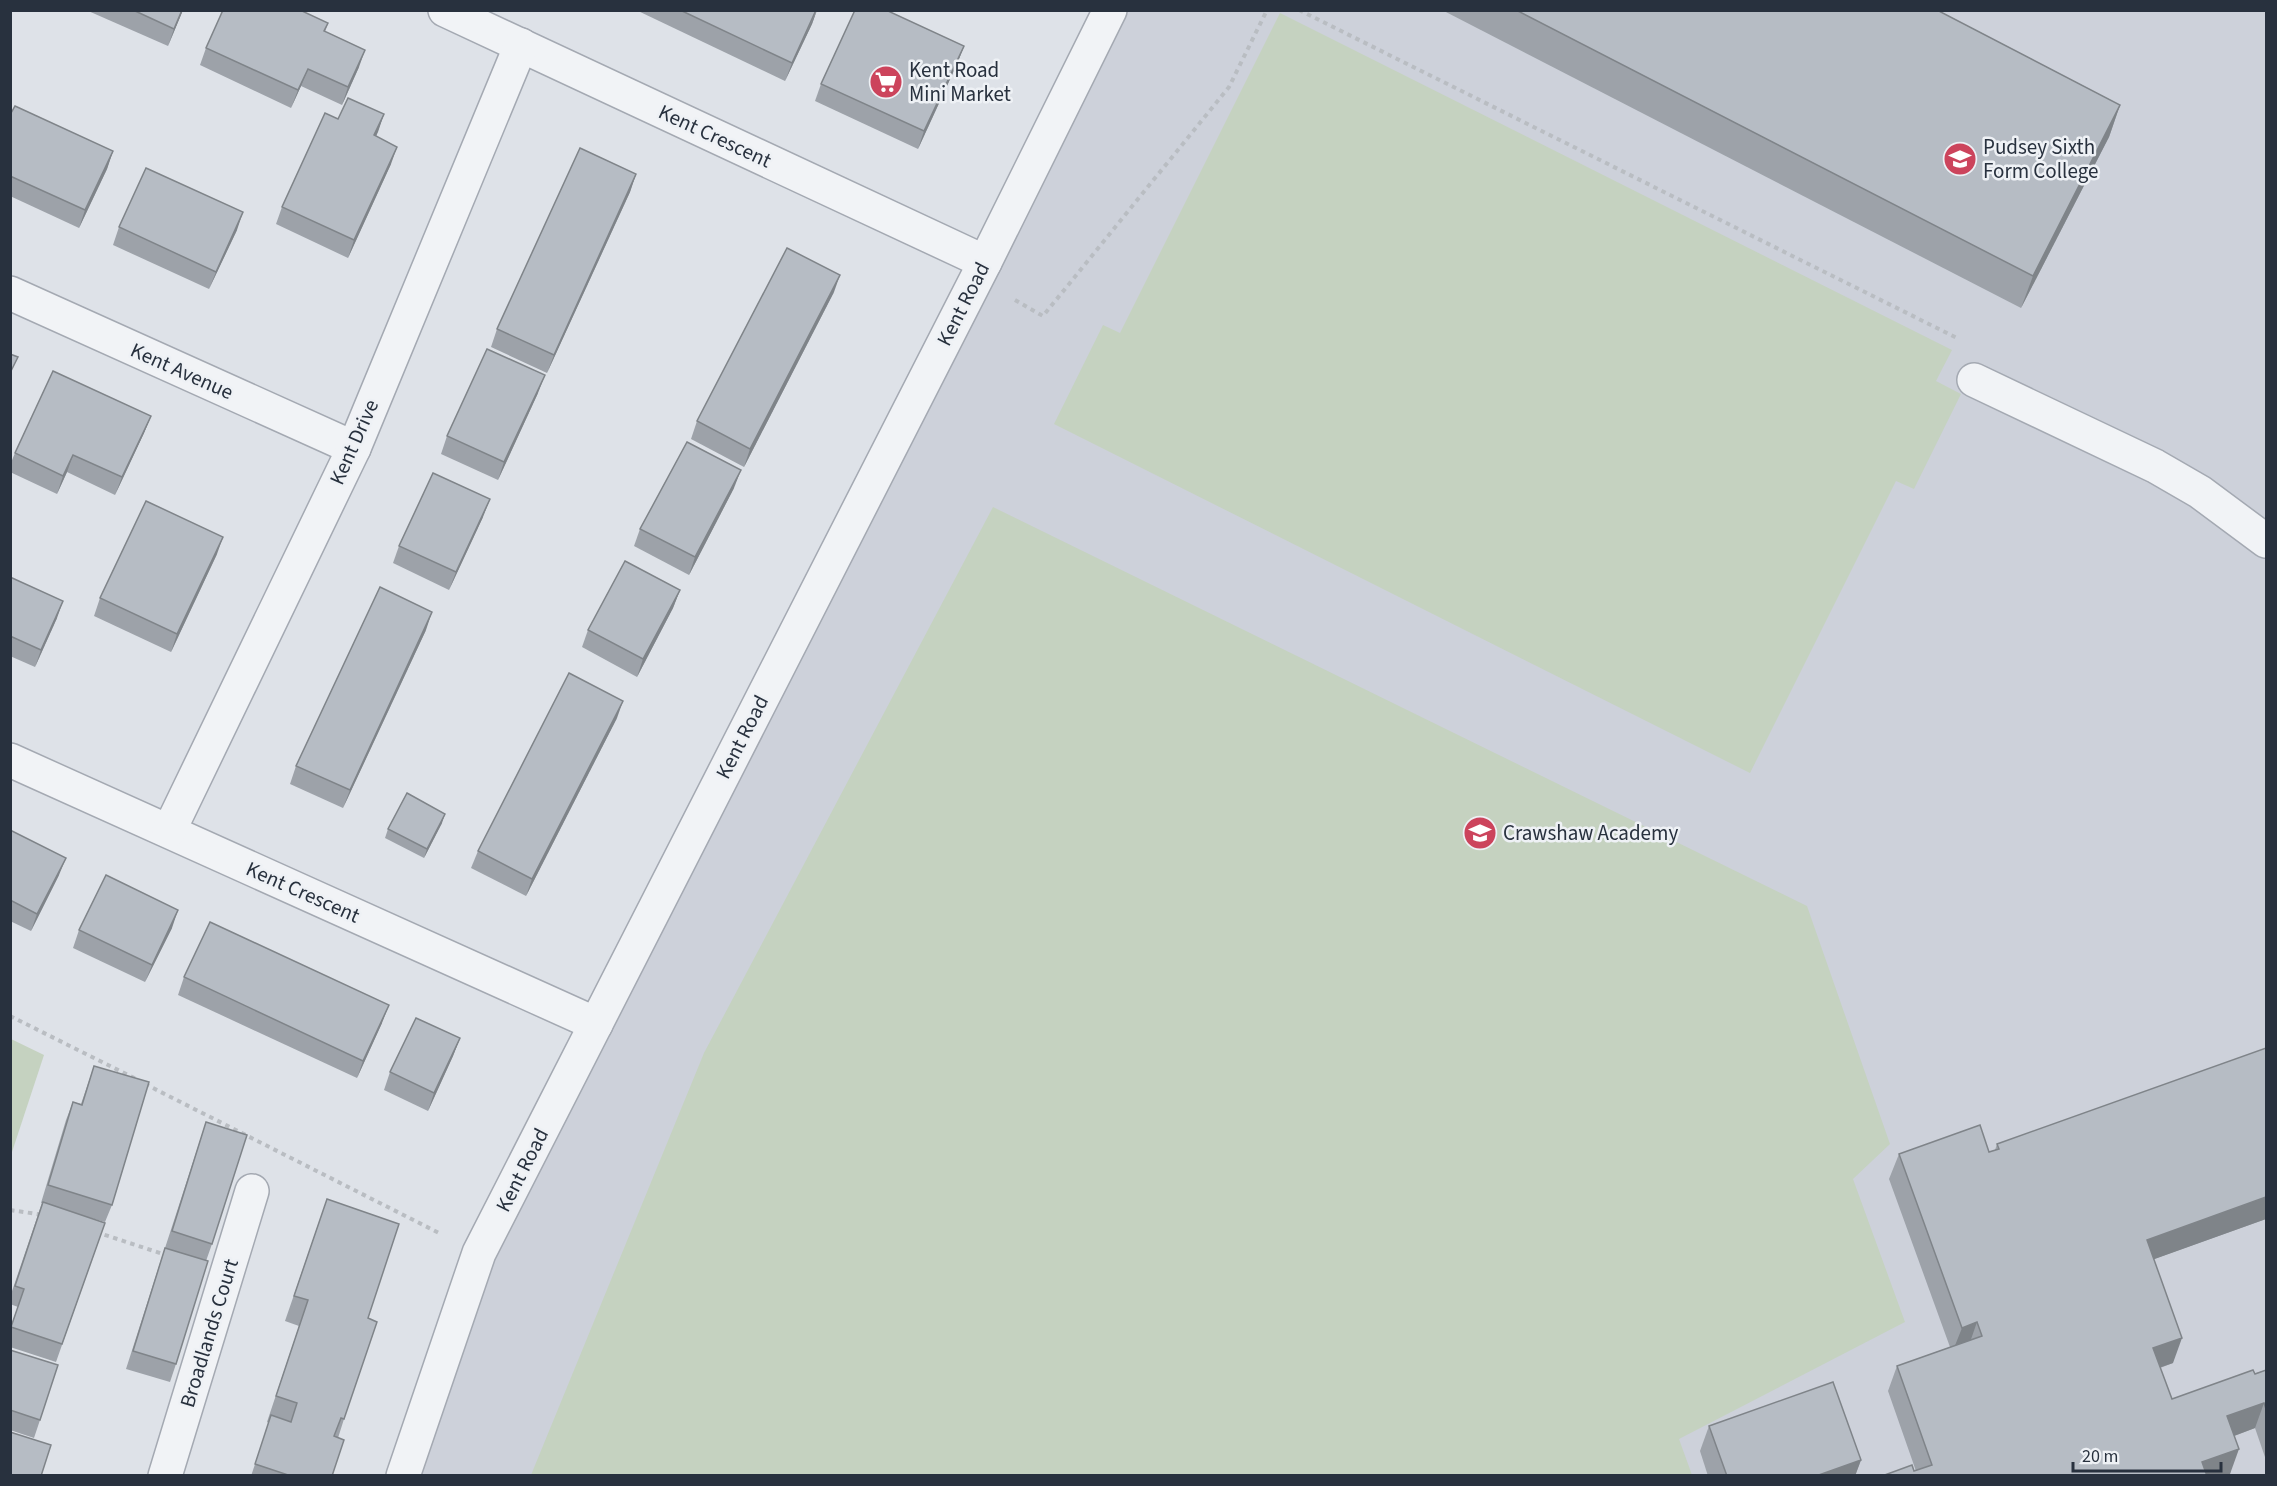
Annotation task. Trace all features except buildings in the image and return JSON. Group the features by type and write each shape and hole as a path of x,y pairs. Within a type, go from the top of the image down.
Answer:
{"street":[{"name":"Kent Crescent","path":"445,10 981,270"},
{"name":"Kent Road","path":"403,1476 479,1253 981,270 1110,10"},
{"name":"Kent Drive","path":"169,831 354,448 520,45"},
{"name":"Kent Avenue","path":"10,293 354,448"},
{"path":"1974,380 2155,466 2200,492 2266,541"},
{"name":"Kent Crescent","path":"10,760 596,1024"},
{"name":"Broadlands Court","path":"165,1476 252,1191"}],"path":[{"path":"981,270 1043,316 1228,87 1267,10"},
{"path":"1299,10 1971,345 1974,380"},
{"path":"10,1016 479,1253"},
{"path":"10,1210 49,1217"},
{"path":"93,1231 227,1275"}],"shaded area":[{"name":"Crawshaw Academy","path":"1110,11 2266,11 2266,1475 403,1476 479,1253"}],"green space":[{"path":"1280,13 1952,350 1936,381 1961,394 1914,489 1896,481 1750,773 1054,424 1103,325 1120,333"},
{"path":"993,507 1807,906 1890,1144 1853,1179 1905,1322 1679,1439 1692,1475 531,1475 704,1053"},
{"path":"11,1039 44,1055 11,1155"}],"place":[{"name":"Kent Road Mini Market","path":"886,82"},
{"name":"Pudsey Sixth Form College","path":"1960,159"},
{"name":"Crawshaw Academy","path":"1480,833"}]}
